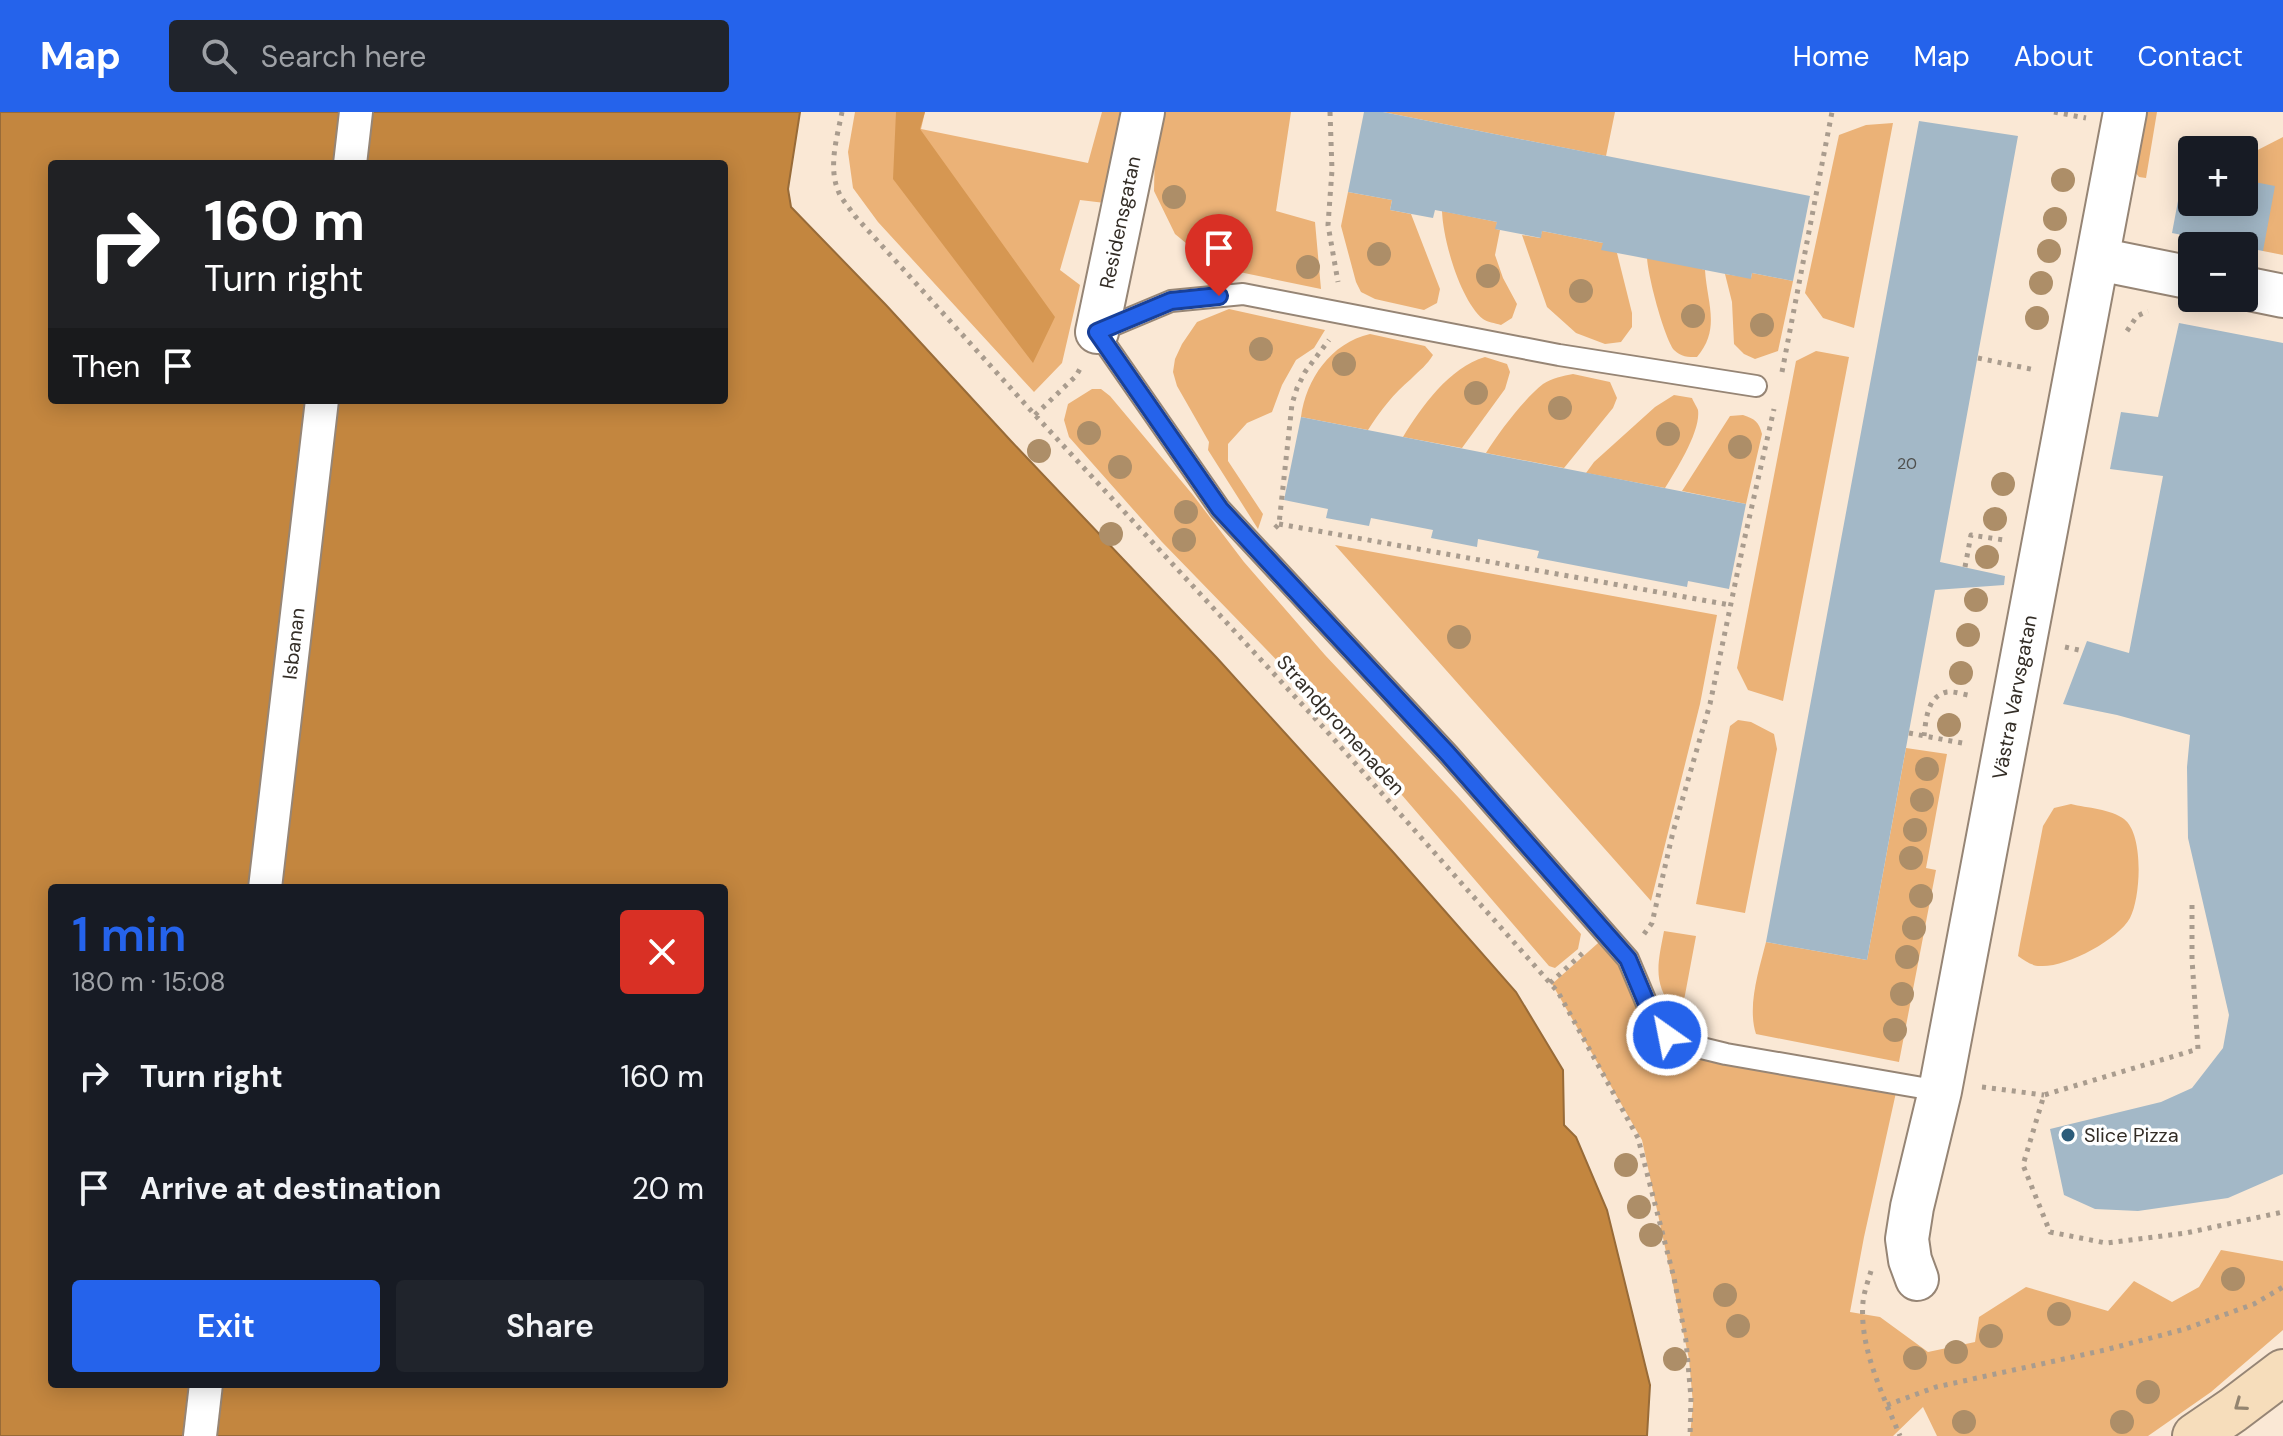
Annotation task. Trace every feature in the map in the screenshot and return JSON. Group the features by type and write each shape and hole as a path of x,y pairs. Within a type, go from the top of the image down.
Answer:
{"main road":[{"path":"2195,1436 2283,1372"}],"street":[{"path":"350,160 356,112"},
{"name":"Residensgatan","path":"1097,332 1143,112"},
{"name":"Västra Varvsgatan","path":"1917,1279 1907,1239 1912,1207 1940,1091 2098,259 2110,116"},
{"path":"2098,259 2178,275"},
{"path":"2258,291 2283,296"},
{"name":"Isbanan","path":"265,884 322,404"},
{"path":"200,1436 206,1388"}],"lane":[{"path":"1756,386 1559,355 1243,294 1171,301 1097,332 1220,509 1448,754 1628,959 1649,1009 1667,1035 1685,1044 1726,1054 1940,1091"}],"path":[{"name":"Strandpromenaden","path":"842,112 835,149 835,178 840,195 855,216 1323,727 1558,992 1638,1138 1674,1278 1686,1341 1691,1398 1690,1436"},
{"path":"1782,374 1832,112"},
{"path":"2054,112 2110,116"},
{"path":"1035,415 1076,376 1097,332"},
{"path":"1978,358 2047,372"},
{"path":"1628,959 1652,923 1673,832 1710,704 1775,405"},
{"path":"1279,524 1730,605"},
{"path":"1965,567 1971,535 2015,542"},
{"path":"2064,647 2083,651"},
{"path":"1924,736 1928,709 1935,699 1947,692 1985,698"},
{"path":"1909,733 1976,746"},
{"path":"1981,1087 2044,1095 2198,1049 2192,905"},
{"path":"1550,983 1605,933"},
{"path":"2044,1095 2023,1165 2050,1232 2106,1243 2186,1233 2283,1212"},
{"path":"1873,1263 1863,1301 1863,1328 1870,1358 1900,1436"},
{"path":"1887,1405 1936,1387 2185,1329 2254,1304 2283,1287"}],"shaded area":[{"path":"0,112 800,112 788,189 791,207 1217,658 1516,992 1563,1070 1564,1125 1576,1137 1607,1210 1650,1385 1647,1436 0,1436"},
{"path":"855,112 925,112 921,129 1088,163 1102,112 1127,112 1105,203 1080,200 1060,270 1080,285 1062,363 1034,392 878,222 853,188 848,152"},
{"path":"896,112 925,112 920,129 1055,317 1033,363 893,179"},
{"path":"1164,112 1291,112 1276,211 1315,222 1321,289 1215,267 1175,234 1154,191 1155,144"},
{"path":"1383,112 1615,112 1606,156"},
{"path":"2146,112 2157,112 2146,178 2139,177 2135,172"},
{"path":"1893,123 1854,328 1823,318 1805,293 1839,135 1866,125"},
{"path":"2283,137 2283,255 2263,251 2253,216 2258,216 2258,150"},
{"path":"1348,192 1392,200 1390,210 1411,214 1440,289 1437,303 1424,310 1375,299 1361,292 1341,226"},
{"path":"1442,211 1497,222 1496,229 1500,230 1495,255 1517,304 1512,318 1501,325 1483,319 1467,298 1449,253"},
{"path":"1542,231 1603,243 1617,253 1632,313 1632,327 1621,342 1605,344 1576,333 1547,307 1522,235 1540,238"},
{"path":"1647,252 1705,270 1711,326 1697,357 1679,354 1670,343 1652,286"},
{"path":"1752,273 1793,281 1778,351 1755,359 1734,344 1732,302 1725,274 1751,278"},
{"path":"1229,309 1325,330 1314,348 1296,360 1272,412 1247,423 1228,444 1228,461 1263,514 1258,529 1208,450 1209,442 1177,386 1173,372 1182,344 1197,322"},
{"path":"1370,334 1425,346 1433,355 1393,396 1368,430 1301,417 1308,389 1332,354 1343,345"},
{"path":"1816,351 1849,357 1783,701 1748,690 1737,668 1796,361"},
{"path":"1485,357 1507,364 1510,372 1505,389 1462,448 1403,437 1448,379"},
{"path":"1573,374 1610,382 1617,398 1613,408 1564,468 1486,453 1512,416 1536,390 1550,380"},
{"path":"1092,389 1101,389 1110,396 1244,562 1325,655 1581,934 1578,949 1555,968 1549,966 1358,744 1162,542 1069,437 1064,420 1068,404"},
{"path":"1674,395 1692,398 1698,410 1698,419 1687,450 1665,488 1586,473 1594,462 1655,407"},
{"path":"1743,415 1756,422 1762,434 1746,504 1682,491 1730,416"},
{"path":"1335,545 1717,615 1700,704 1651,901"},
{"path":"1738,720 1751,722 1774,734 1777,749 1745,913 1696,904 1730,726"},
{"path":"1906,748 1947,754 1926,868 1936,870 1899,1062 1756,1034 1753,1000 1766,942 1867,960"},
{"path":"2071,804 2112,813 2124,819 2130,827 2138,851 2137,896 2130,918 2103,943 2063,962 2037,966 2018,956 2043,826 2054,808"},
{"path":"1664,931 1696,936 1682,1011 1674,1010 1662,991 1658,972"},
{"path":"1606,936 1668,1039 1897,1088 1850,1312 1880,1317 1928,1352 1975,1342 1979,1317 2026,1287 2108,1311 2134,1281 2172,1302 2199,1287 2221,1250 2283,1261 2283,1330 2211,1392 2148,1436 1937,1436 1923,1407 1893,1436 1690,1436 1693,1404 1689,1359 1642,1140 1552,984"}],"building":[{"path":"1364,112 1383,112 1810,196 1793,281 1752,273 1751,279 1601,250 1603,243 1542,231 1541,238 1495,229 1497,222 1435,210 1433,218 1390,210 1392,200 1348,192"},
{"path":"1919,121 2018,136 1940,562 2005,576 2004,585 1935,590 1867,960 1766,942"},
{"path":"2258,183 2275,186 2263,251 2258,250 2258,232 2172,233 2178,201 2178,216 2258,216"},
{"path":"2179,323 2283,343 2283,1174 2228,1198 2138,1211 2095,1209 2064,1195 2050,1129 2161,1102 2192,1088 2223,1048 2229,1015 2188,838 2190,735 2063,704 2087,641 2129,653 2163,476 2110,469 2121,412 2158,417"},
{"path":"1301,417 1746,504 1729,589 1688,581 1687,587 1537,558 1539,551 1478,539 1477,547 1431,538 1433,530 1371,518 1369,526 1326,518 1328,509 1284,500"}],"place":[{"name":"Slice Pizza","path":"2068,1135"}],"route":[{"path":"1219,296 1171,301 1097,332 1220,509 1448,754 1628,959 1649,1009 1667,1035"}]}
